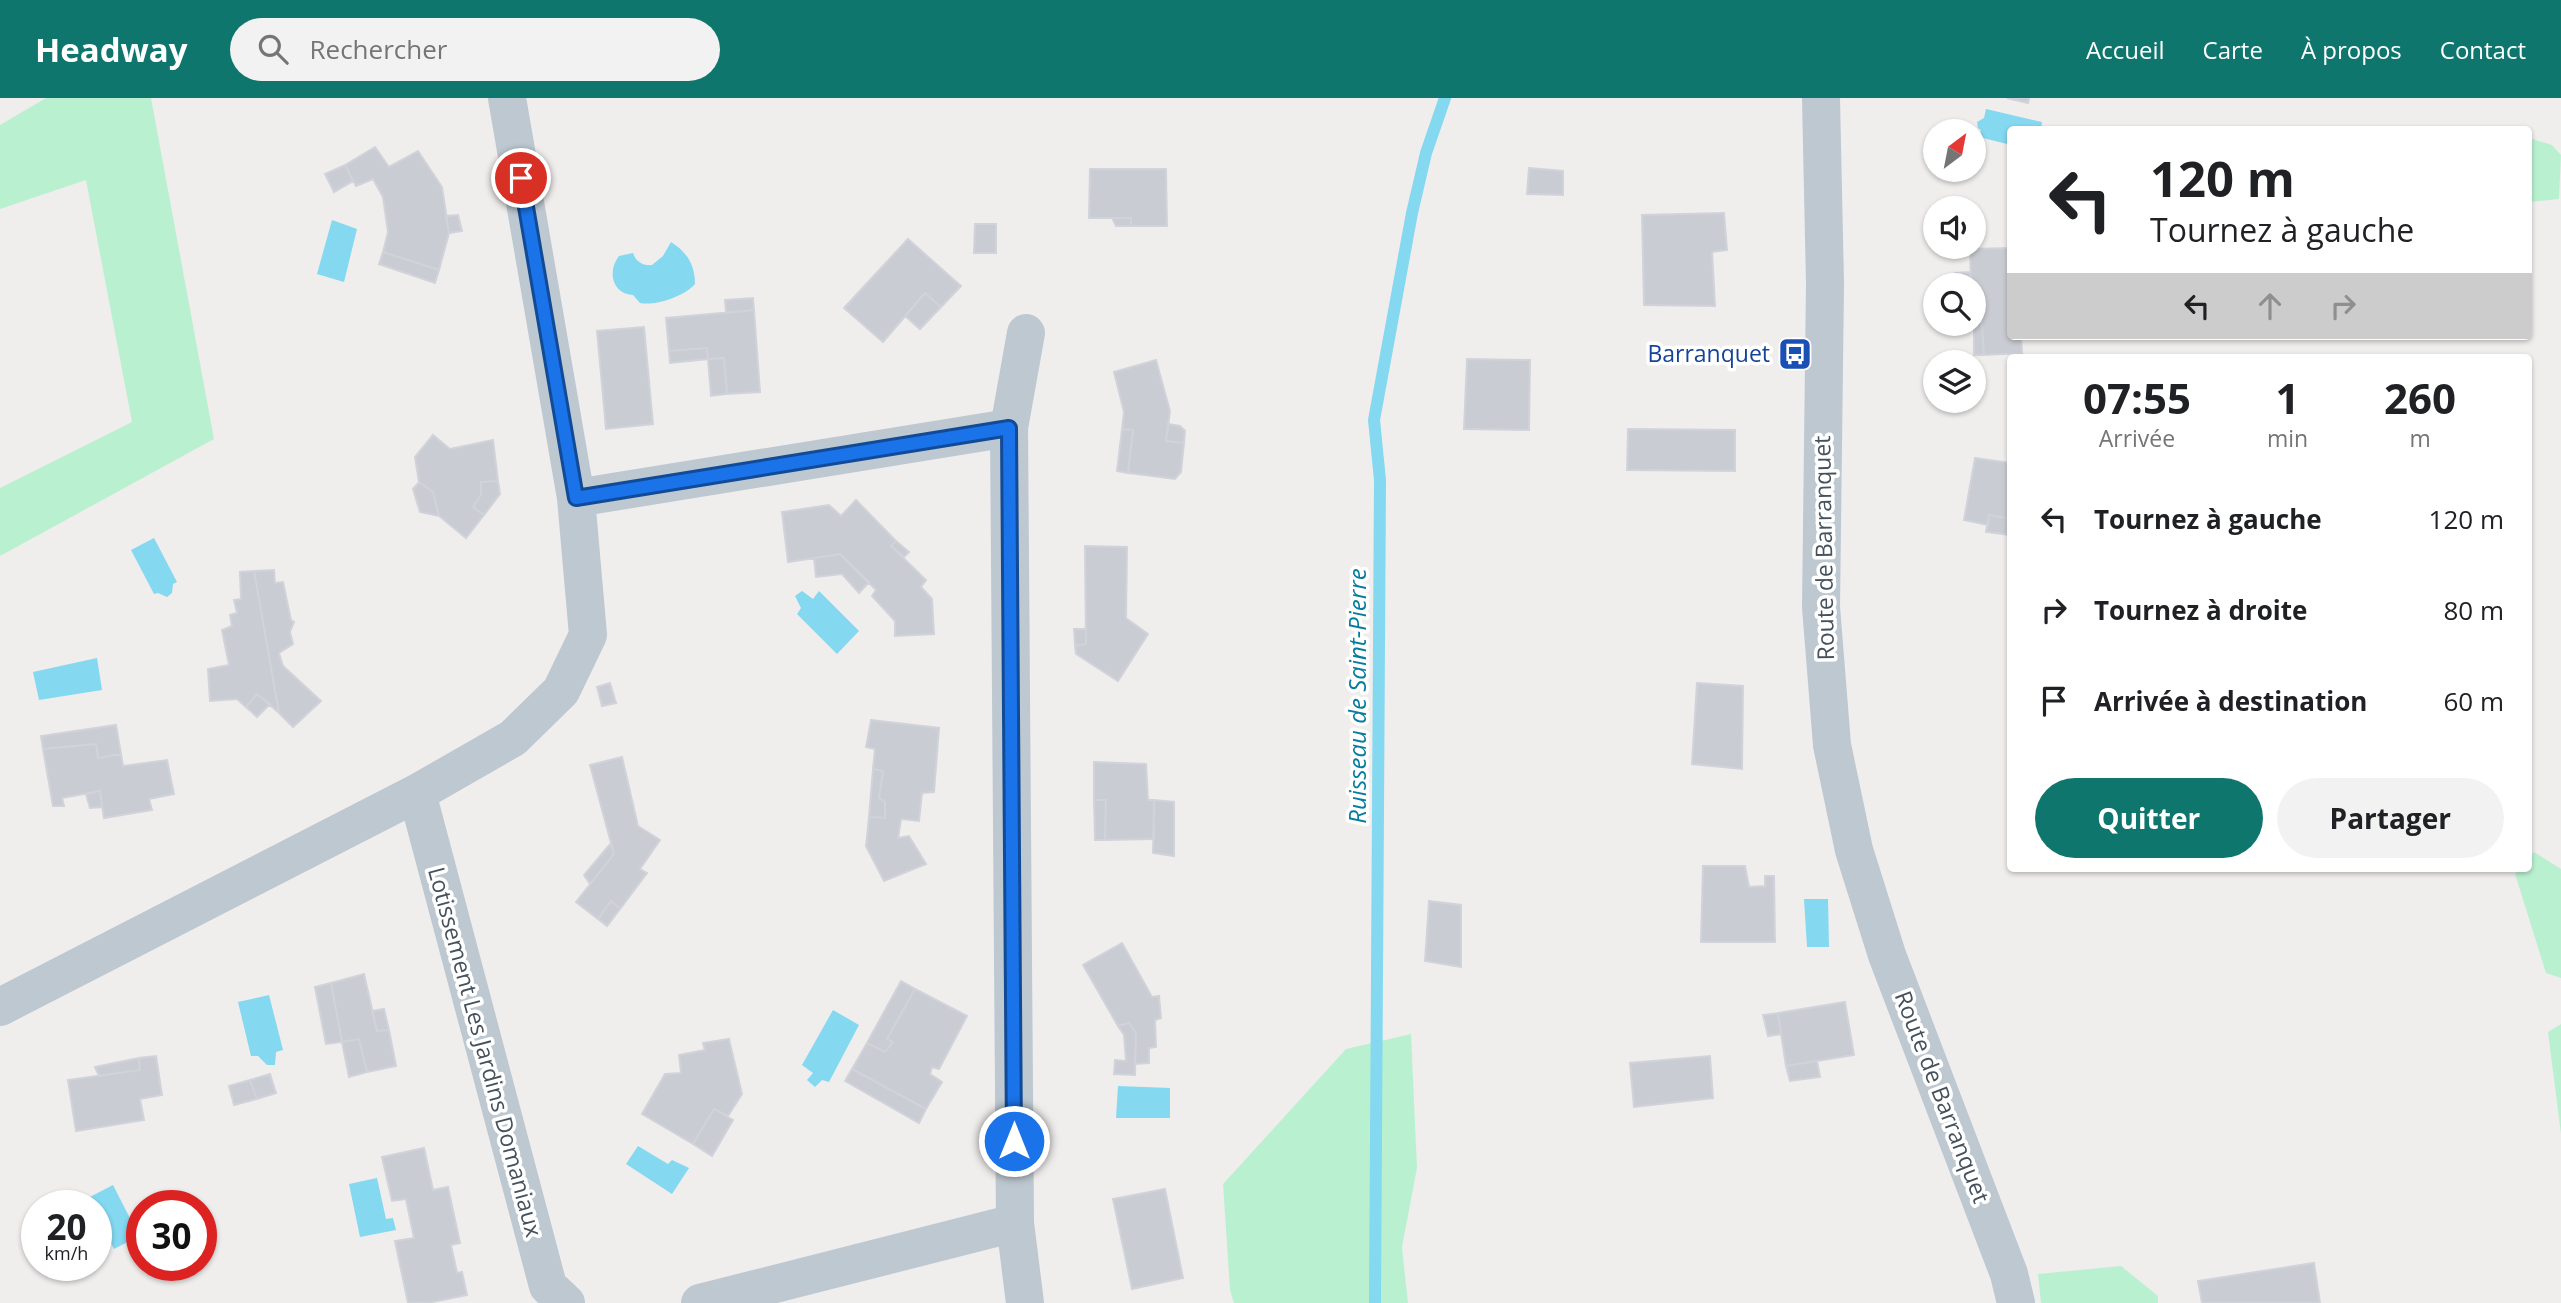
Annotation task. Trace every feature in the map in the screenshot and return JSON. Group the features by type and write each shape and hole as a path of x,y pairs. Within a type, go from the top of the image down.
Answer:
{"street":[{"path":"0,1007 417,793 513,738 561,691 588,635 576,498 507,98"},
{"name":"Route de Barranquet","path":"1821,98 1825,284 1821,607 1832,744 1854,850 1887,956 2009,1273 2016,1303"},
{"path":"1025,1303 1015,1223 1009,428 1026,333"},
{"path":"576,498 1009,428"},
{"name":"Lotissement Les Jardins Domaniaux","path":"417,793 548,1286 566,1303"},
{"path":"700,1303 1015,1223"}],"green space":[{"path":"46,98 151,98 214,439 0,556 0,488 132,422 86,180 0,209 0,125"},
{"path":"2532,139 2552,145 2561,155 2559,199 2532,202"},
{"path":"2534,852 2561,869 2561,978 2546,973 2515,874 2532,872"},
{"path":"2561,1024 2561,1134 2548,1032"},
{"path":"1411,1034 1417,1168 1402,1247 1408,1303 1234,1303 1230,1290 1223,1184 1346,1049"},
{"path":"2121,1266 2158,1296 2158,1303 2041,1303 2038,1274"}],"water":[{"path":"1986,109 2042,122 2041,126 2007,126 2007,144 1986,139 1986,119 1982,119"},
{"path":"332,220 357,229 344,282 317,274"},
{"path":"671,242 682,250 692,265 695,284 670,299 647,304 640,303 633,295 620,291 613,275 613,268 619,256 633,253 640,263 652,265 663,256"},
{"path":"154,538 177,582 173,584 172,593 167,597 154,594 131,550"},
{"path":"802,591 813,599 819,591 859,631 837,654 797,614 801,608 795,596"},
{"path":"97,658 102,690 39,700 33,672"},
{"path":"1804,899 1828,899 1829,947 1807,947"},
{"path":"269,995 283,1050 276,1052 275,1065 267,1065 258,1056 251,1056 238,1002"},
{"path":"833,1010 859,1025 829,1082 822,1080 815,1087 807,1080 813,1073 802,1065"},
{"path":"1118,1086 1170,1088 1170,1118 1116,1118"},
{"path":"638,1146 668,1164 672,1160 689,1168 672,1194 626,1164"},
{"path":"377,1178 386,1219 393,1218 396,1230 360,1237 349,1184"},
{"path":"113,1185 126,1210 126,1243 114,1249 112,1190 103,1190"}],"building":[{"path":"2007,98 2029,98 2028,103"},
{"path":"375,147 389,167 418,151 442,187 449,233 439,270 383,252 388,232 383,197 373,179 356,186 345,165"},
{"path":"345,165 353,181 334,192 325,174"},
{"path":"1529,168 1563,171 1563,195 1527,194"},
{"path":"1090,169 1166,169 1167,226 1131,226 1131,218 1089,218"},
{"path":"1724,213 1727,250 1712,252 1715,306 1644,305 1642,215"},
{"path":"458,215 462,231 449,233 446,216"},
{"path":"1112,218 1131,218 1131,226 1116,226"},
{"path":"975,224 996,224 996,253 974,253"},
{"path":"908,239 961,286 941,307 925,293 883,342 844,308"},
{"path":"2007,248 2007,340 2021,340 2022,353 1986,355 1983,336 1986,336 1986,273 1971,273 1970,259 1986,259 1986,249"},
{"path":"383,252 439,270 435,283 379,264"},
{"path":"925,293 941,307 920,329 905,316"},
{"path":"753,298 754,310 726,313 725,300"},
{"path":"754,310 760,392 727,394 724,358 708,359 707,348 669,351 666,318"},
{"path":"644,327 653,424 606,429 597,331"},
{"path":"1974,336 1983,336 1984,350 1974,350"},
{"path":"707,348 708,359 670,363 669,351"},
{"path":"724,358 727,394 711,396 708,359"},
{"path":"1467,359 1530,360 1529,430 1464,429"},
{"path":"1156,360 1170,411 1166,441 1184,443 1181,472 1175,479 1128,473 1133,430 1122,429 1124,412 1114,372"},
{"path":"1168,424 1180,426 1185,431 1184,443 1166,441"},
{"path":"1122,429 1133,430 1128,473 1117,471"},
{"path":"1628,429 1735,430 1735,471 1627,470"},
{"path":"433,435 450,449 493,440 498,481 481,482 481,495 473,507 484,515 466,538 439,516 433,492 419,482 415,457"},
{"path":"1975,458 2007,462 2007,518 1989,515 1988,525 1964,520"},
{"path":"498,481 500,494 484,515 473,507 481,495 481,482"},
{"path":"419,482 433,492 439,516 420,512 413,489"},
{"path":"856,500 896,541 891,546 926,580 921,587 932,599 934,634 895,636 895,621 872,596 876,590 840,554 788,562 782,512 829,505 841,516"},
{"path":"1989,515 2007,518 2007,535 1986,532"},
{"path":"896,541 909,552 904,557 891,546"},
{"path":"1085,546 1127,547 1126,618 1148,634 1118,681 1076,654 1075,646 1086,644"},
{"path":"840,554 869,582 859,593 842,574 816,577 814,558"},
{"path":"274,570 275,583 283,582 291,620 294,622 290,632 293,644 279,653 283,666 321,701 293,727 279,713 254,571"},
{"path":"254,571 279,713 257,694 246,707 237,699 210,701 208,669 229,665 222,630 232,626 230,615 237,613 234,600 241,599 240,572"},
{"path":"1074,629 1086,629 1086,644 1075,646"},
{"path":"610,683 616,703 602,706 597,687"},
{"path":"1697,683 1743,686 1742,769 1692,764"},
{"path":"257,694 270,704 257,717 246,707"},
{"path":"871,720 939,728 934,792 922,793 919,821 901,819 898,838 909,836 926,864 884,881 866,846 869,817 885,818 885,802 879,798 883,771 873,769 875,749 866,747"},
{"path":"116,725 121,754 98,758 96,744 43,749 41,736"},
{"path":"96,744 98,758 121,754 123,766 167,760 174,794 149,799 152,810 104,818 100,791 62,798 64,806 53,806 43,749"},
{"path":"622,757 638,826 660,840 640,869 647,873 620,909 611,901 598,919 576,902 614,854 590,765"},
{"path":"1094,762 1146,764 1148,800 1154,800 1154,839 1105,840 1106,800 1094,800"},
{"path":"873,769 883,771 879,798 885,802 885,818 869,817"},
{"path":"100,791 102,807 90,808 86,794"},
{"path":"1094,800 1106,800 1105,840 1095,840"},
{"path":"1154,800 1174,802 1174,856 1153,853"},
{"path":"611,843 614,854 590,884 584,875"},
{"path":"1703,866 1745,866 1749,887 1765,886 1765,876 1774,876 1775,942 1701,942"},
{"path":"611,901 620,909 607,926 598,919"},
{"path":"1429,901 1461,905 1461,967 1425,961"},
{"path":"1122,943 1152,997 1159,996 1161,1018 1155,1020 1156,1047 1149,1048 1149,1063 1135,1064 1136,1033 1129,1023 1118,1026 1083,965"},
{"path":"364,974 377,1031 389,1030 396,1066 367,1072 359,1039 342,1042 331,983"},
{"path":"901,981 915,989 887,1039 893,1042 885,1052 867,1043"},
{"path":"331,983 342,1042 326,1044 315,987"},
{"path":"915,989 967,1016 939,1069 932,1067 930,1074 942,1082 926,1109 852,1069 867,1043 885,1052 893,1042 887,1039"},
{"path":"1845,1002 1854,1055 1786,1066 1778,1013"},
{"path":"384,1009 389,1030 377,1031 372,1011"},
{"path":"1778,1013 1781,1034 1768,1036 1763,1015"},
{"path":"1129,1023 1136,1033 1135,1075 1114,1074 1115,1060 1126,1061 1124,1035 1118,1026"},
{"path":"359,1039 367,1072 349,1077 342,1042"},
{"path":"729,1039 742,1094 728,1116 714,1109 693,1144 642,1114 665,1074 681,1073 679,1055 705,1050 703,1043"},
{"path":"156,1056 162,1095 140,1099 144,1120 76,1131 68,1080 140,1070 139,1058"},
{"path":"1710,1056 1713,1098 1634,1107 1630,1063"},
{"path":"139,1058 140,1070 99,1076 95,1067"},
{"path":"1817,1061 1820,1077 1790,1081 1786,1066"},
{"path":"852,1069 926,1109 919,1123 845,1081"},
{"path":"270,1074 276,1093 257,1099 250,1080"},
{"path":"250,1080 257,1099 234,1105 229,1086"},
{"path":"714,1109 733,1120 712,1156 693,1144"},
{"path":"424,1148 433,1190 448,1187 460,1243 451,1245 457,1273 462,1272 467,1295 428,1303 408,1303 395,1241 414,1238 406,1199 392,1201 382,1157"},
{"path":"1165,1189 1183,1278 1132,1289 1113,1199"},
{"path":"2314,1263 2320,1303 2202,1303 2198,1281"}],"waterway":[{"name":"Ruisseau de Saint-Pierre","path":"1375,1303 1380,480 1374,420 1412,213 1426,153 1445,98"}],"place":[{"name":"Barranquet","path":"1795,354"}],"route":[{"path":"521,178 576,498 1009,428 1014,1141"}]}
